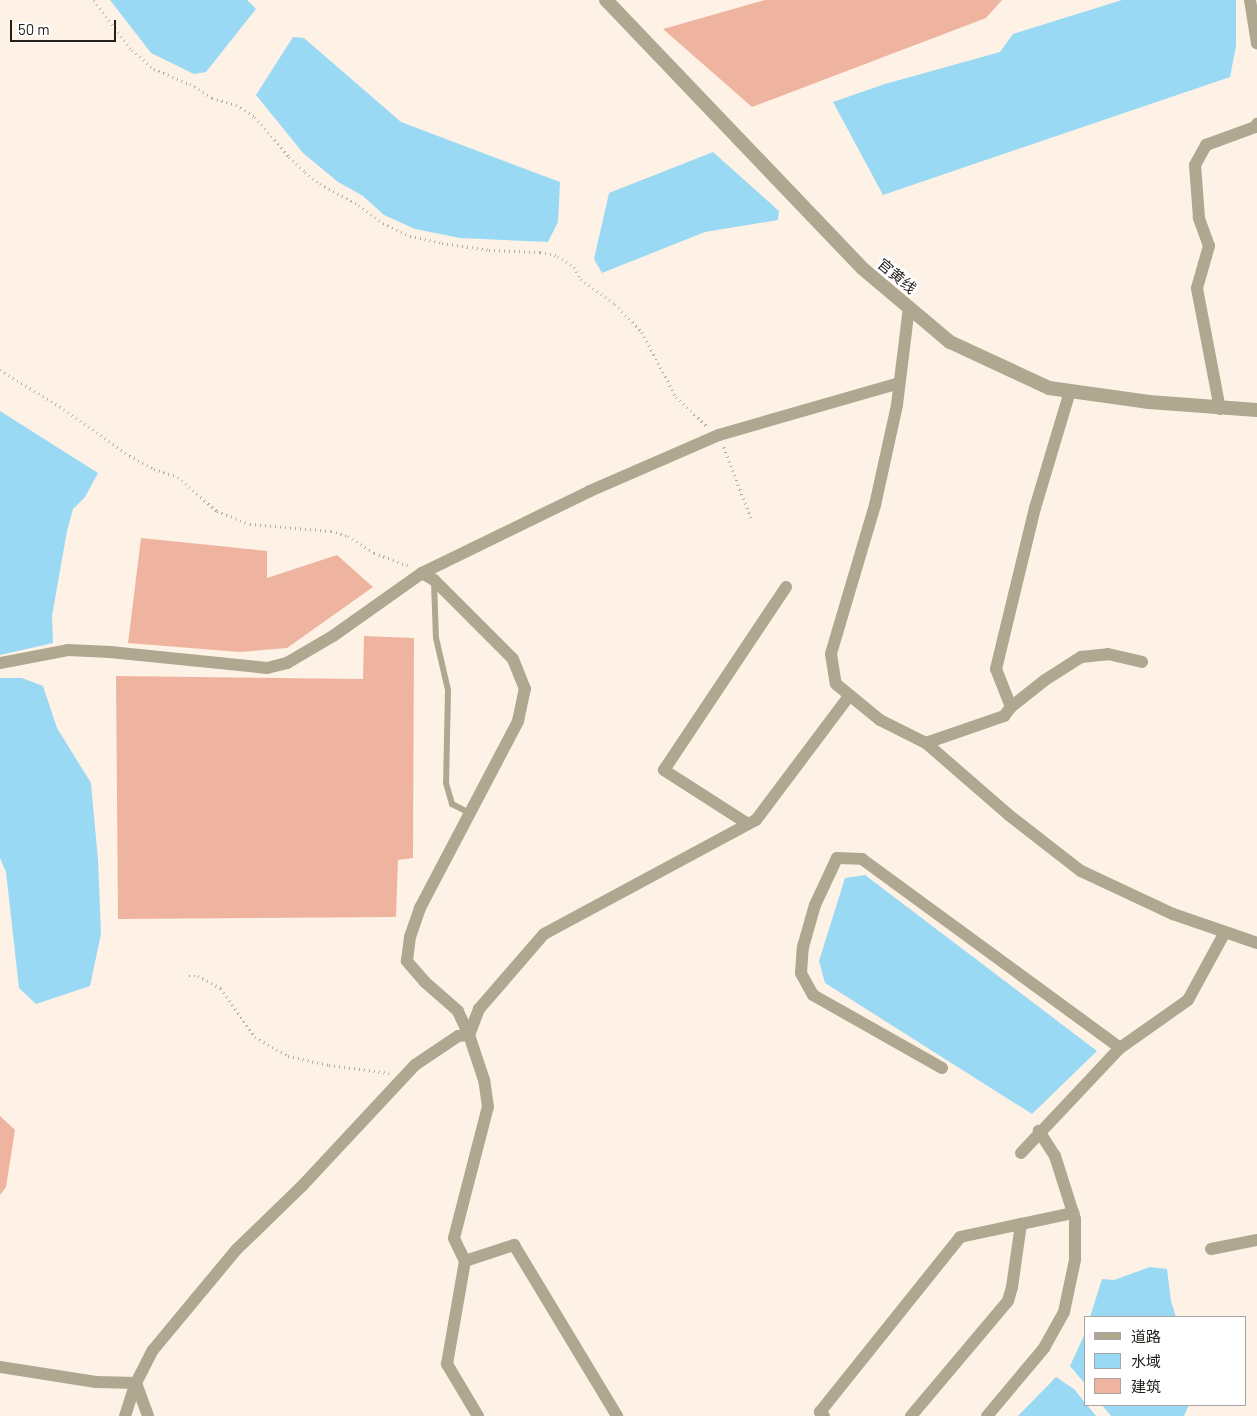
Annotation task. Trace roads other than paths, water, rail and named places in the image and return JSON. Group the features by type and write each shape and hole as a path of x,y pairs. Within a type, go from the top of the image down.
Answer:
{"street":[{"name":"官黄线","path":"606,0 862,268 950,342 1049,388 1220,409 1257,410"},
{"path":"1250,0 1257,43"},
{"path":"1220,409 1197,288 1209,246 1199,218 1195,165 1206,145 1255,127 1257,124"},
{"path":"909,307 897,405 875,505 831,654 836,684 880,720 926,743 1010,816 1081,871 1174,914 1257,943"},
{"path":"0,663 68,650 110,652 267,668 287,663 333,636 422,572 590,491 719,435 899,384"},
{"path":"1011,706 996,669 1035,508 1070,391"},
{"path":"422,572 434,580 513,659 525,689 518,721 420,908 410,937 407,961 425,982 458,1011 484,1080 488,1107 454,1238 465,1261 447,1364 478,1416"},
{"path":"748,824 664,770 786,587"},
{"path":"926,743 1004,716 1011,706 1045,680 1081,658 1108,654 1142,662"},
{"path":"468,1035 479,1009 544,934 756,820 850,695"},
{"path":"942,1068 813,996 801,973 803,947 815,905 837,858 862,859 1120,1048"},
{"path":"1021,1153 1120,1048 1188,1000 1225,932"},
{"path":"125,1416 136,1383 153,1350 237,1249 303,1185 415,1065 458,1036 468,1035"},
{"path":"987,1416 1044,1348 1064,1312 1075,1260 1073,1213 1055,1156 1040,1131"},
{"path":"824,1416 820,1412 960,1237 1073,1213"},
{"path":"911,1416 1008,1301 1012,1287 1021,1224"},
{"path":"1211,1249 1257,1240"},
{"path":"465,1261 514,1245 617,1416"},
{"path":"0,1367 96,1382 136,1383"},
{"path":"136,1383 148,1416"}],"lane":[{"path":"434,580 436,638 448,690 446,783 452,804 470,813"}],"water":[{"path":"110,0 247,0 256,9 206,72 194,74 151,53"},
{"path":"1122,0 1236,0 1236,46 1230,77 883,195 833,102 885,84 1000,52 1013,34"},
{"path":"293,37 304,38 401,122 560,182 558,222 548,242 460,238 415,229 384,215 363,196 338,182 303,153 256,95"},
{"path":"713,152 779,211 778,220 705,232 602,273 594,259 609,193"},
{"path":"0,411 98,473 85,497 73,509 67,531 52,616 53,643 0,655"},
{"path":"0,678 22,678 43,686 57,728 91,783 98,860 101,934 90,986 36,1004 19,988 6,872 0,858"},
{"path":"865,875 1097,1051 1032,1114 825,983 819,961 845,878"},
{"path":"1150,1267 1167,1269 1171,1301 1176,1316 1090,1316 1102,1279 1114,1280"},
{"path":"1084,1335 1084,1383 1070,1366"},
{"path":"1056,1377 1074,1389 1084,1401 1084,1406 1088,1406 1096,1416 1018,1416"},
{"path":"1103,1406 1189,1406 1184,1416 1111,1416"}]}
